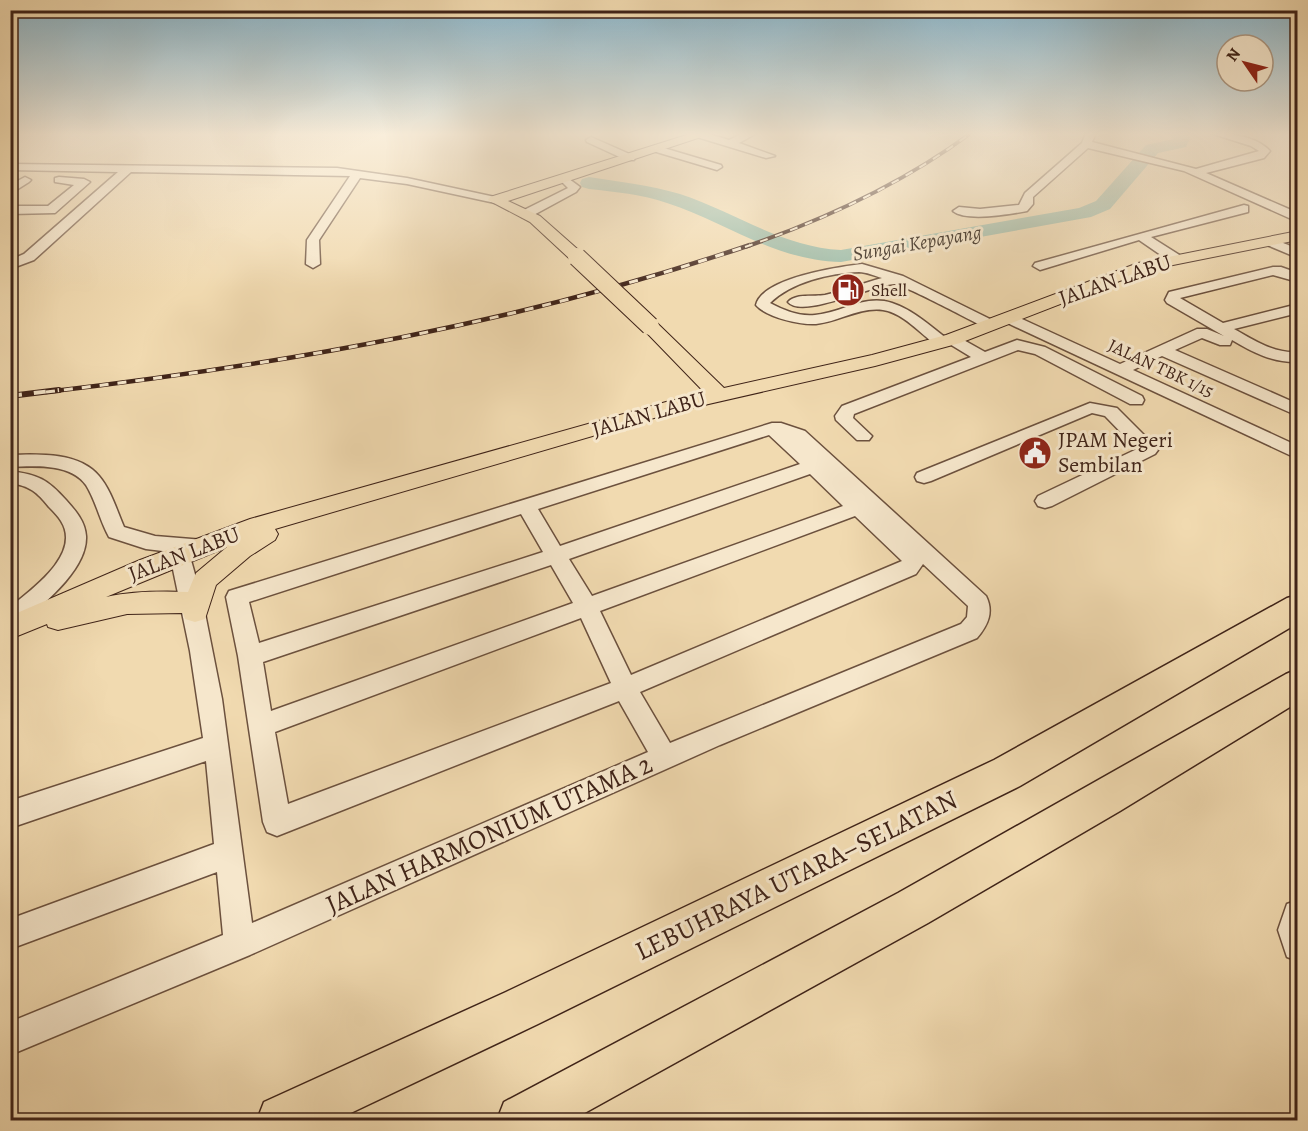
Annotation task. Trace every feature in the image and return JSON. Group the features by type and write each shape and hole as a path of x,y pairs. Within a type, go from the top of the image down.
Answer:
{"highway":[{"name":"LEBUHRAYA UTARA–SELATAN","path":"282,1120 522,1008 1007,773 1298,607"},
{"path":"522,1120 720,1016 1064,822 1298,684"}],"main road":[{"path":"495,200 542,186"},
{"path":"495,200 526,214 548,229 718,394"},
{"name":"JALAN LABU","path":"10,629 180,555 305,511 718,394 875,360 947,340 1144,267 1298,235"},
{"path":"696,373 770,383"},
{"path":"673,406 696,373"},
{"path":"10,629 127,603 158,601 194,607 206,580 221,565 241,549 305,511"}],"street":[{"path":"51,210 80,186"},
{"path":"10,266 29,257 109,186"},
{"path":"313,264 313,240 349,186"},
{"path":"429,186 495,200"},
{"path":"526,214 572,190 573,186"},
{"path":"958,211 980,213 1023,208 1028,204 1026,199 1039,186"},
{"path":"1227,186 1298,218"},
{"path":"10,210 83,209"},
{"path":"1040,266 1244,209"},
{"path":"1142,236 1176,259"},
{"path":"1271,242 1290,261 1298,278"},
{"path":"1290,261 1273,271 1172,298 1173,302 1220,328 1295,363"},
{"name":"JALAN TBK 1/15","path":"800,318 782,315 763,305 764,300 789,284 827,273 862,268 898,279 1120,370 1298,453"},
{"path":"795,302 828,299 861,287 898,279"},
{"path":"789,284 800,318 815,320 865,306 887,306 905,313 947,340 984,358"},
{"path":"1220,328 1298,308"},
{"path":"1120,370 1202,332 1295,363"},
{"path":"863,436 845,420 844,416 848,410 1017,345 1032,347 1136,400"},
{"path":"1163,351 1298,411"},
{"path":"1111,412 1136,400 1154,387"},
{"path":"924,477 1089,408 1111,412 1149,450 1044,501"},
{"path":"772,428 812,467 865,505"},
{"path":"772,428 780,428 799,435 913,559 913,564 909,568 625,688 277,822 250,656 237,597 772,428"},
{"path":"10,461 36,460 72,466 92,480 116,532 134,540 164,546 207,545"},
{"path":"250,656 557,555 812,467"},
{"path":"10,477 33,481 47,490 63,507 74,526 76,542 73,557 54,580 10,620"},
{"path":"262,726 865,505"},
{"name":"JALAN HARMONIUM UTAMA 2","path":"10,1039 239,944 664,757 969,631 977,623 980,613 978,602 865,505"},
{"path":"526,506 586,606 625,688 664,757"},
{"path":"180,555 194,607 216,746 239,944"},
{"path":"10,815 216,746"},
{"path":"10,933 229,853"},
{"path":"1298,915 1293,930 1298,946"}],"waterway":[{"name":"Sungai Kepayang","path":"609,186 647,191 675,199 785,247 816,255 841,256 904,243 1084,213 1103,205 1120,186"}],"railway":[{"path":"745,247 805,225 888,186"},
{"path":"46,392 225,368 402,337 577,297 664,273 750,245"},
{"path":"10,396 59,390"}],"place":[{"name":"Shell","path":"848,290"},
{"name":"JPAM Negeri Sembilan","path":"1035,453"}]}
